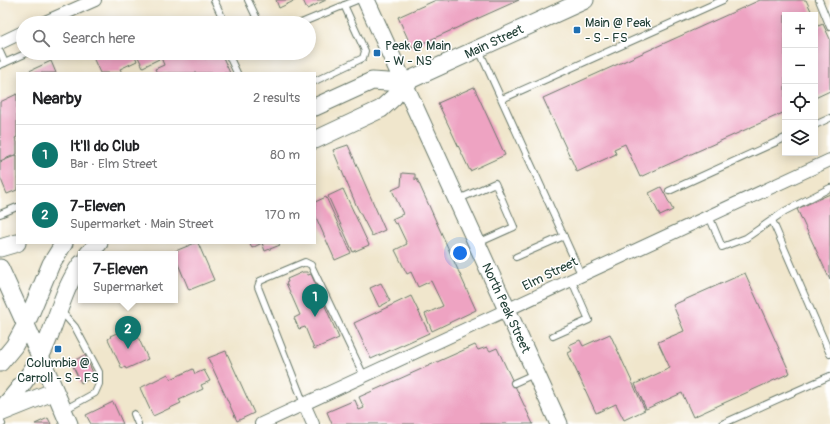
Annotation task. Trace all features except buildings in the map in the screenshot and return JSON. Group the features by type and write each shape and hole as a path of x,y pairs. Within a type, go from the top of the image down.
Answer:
{"main road":[{"name":"North Peak Street","path":"366,0 559,424"},
{"name":"Main Street","path":"316,107 372,81 403,83 585,0"},
{"path":"316,140 381,109 394,97 403,83"},
{"path":"0,248 16,243"},
{"path":"0,363 14,346 26,324 38,292 51,264 63,244"},
{"path":"0,268 66,417"},
{"path":"0,412 16,393 40,356 49,338 65,293 78,269"},
{"path":"0,412 55,391"}],"street":[{"path":"69,16 95,0"},
{"path":"0,43 16,35"},
{"name":"Elm Street","path":"261,424 576,276 830,160"},
{"path":"304,404 313,424"}],"lane":[{"path":"214,0 222,16"},
{"path":"248,0 256,16"},
{"path":"316,17 357,0"},
{"path":"502,99 723,0"},
{"path":"818,0 830,27"},
{"path":"316,81 363,58 365,51 344,5"},
{"path":"479,49 564,236 589,320 553,336"},
{"path":"0,52 2,64 16,58"},
{"path":"231,60 237,72"},
{"path":"818,124 830,118"},
{"path":"669,191 782,139"},
{"path":"456,200 495,183 514,227 476,243"},
{"path":"709,216 722,247 746,238 785,211 830,188"},
{"path":"0,214 16,207"},
{"path":"772,220 830,354"},
{"path":"516,257 564,236"},
{"path":"304,404 258,287 260,281 305,262 311,265 364,376"},
{"path":"59,309 75,327 99,372 99,384 95,393 66,417"},
{"path":"514,383 535,373"},
{"path":"722,424 830,376"},
{"path":"134,414 138,424"},
{"path":"0,420 2,424"}],"place":[{"name":"Main @ Peak - S - FS","path":"577,30"},
{"name":"Peak @ Main - W - NS","path":"377,53"},
{"name":"It'll do Club","path":"315,317"},
{"name":"Columbia @ Carroll - S - FS","path":"58,349"},
{"name":"7-Eleven","path":"128,349"}]}
